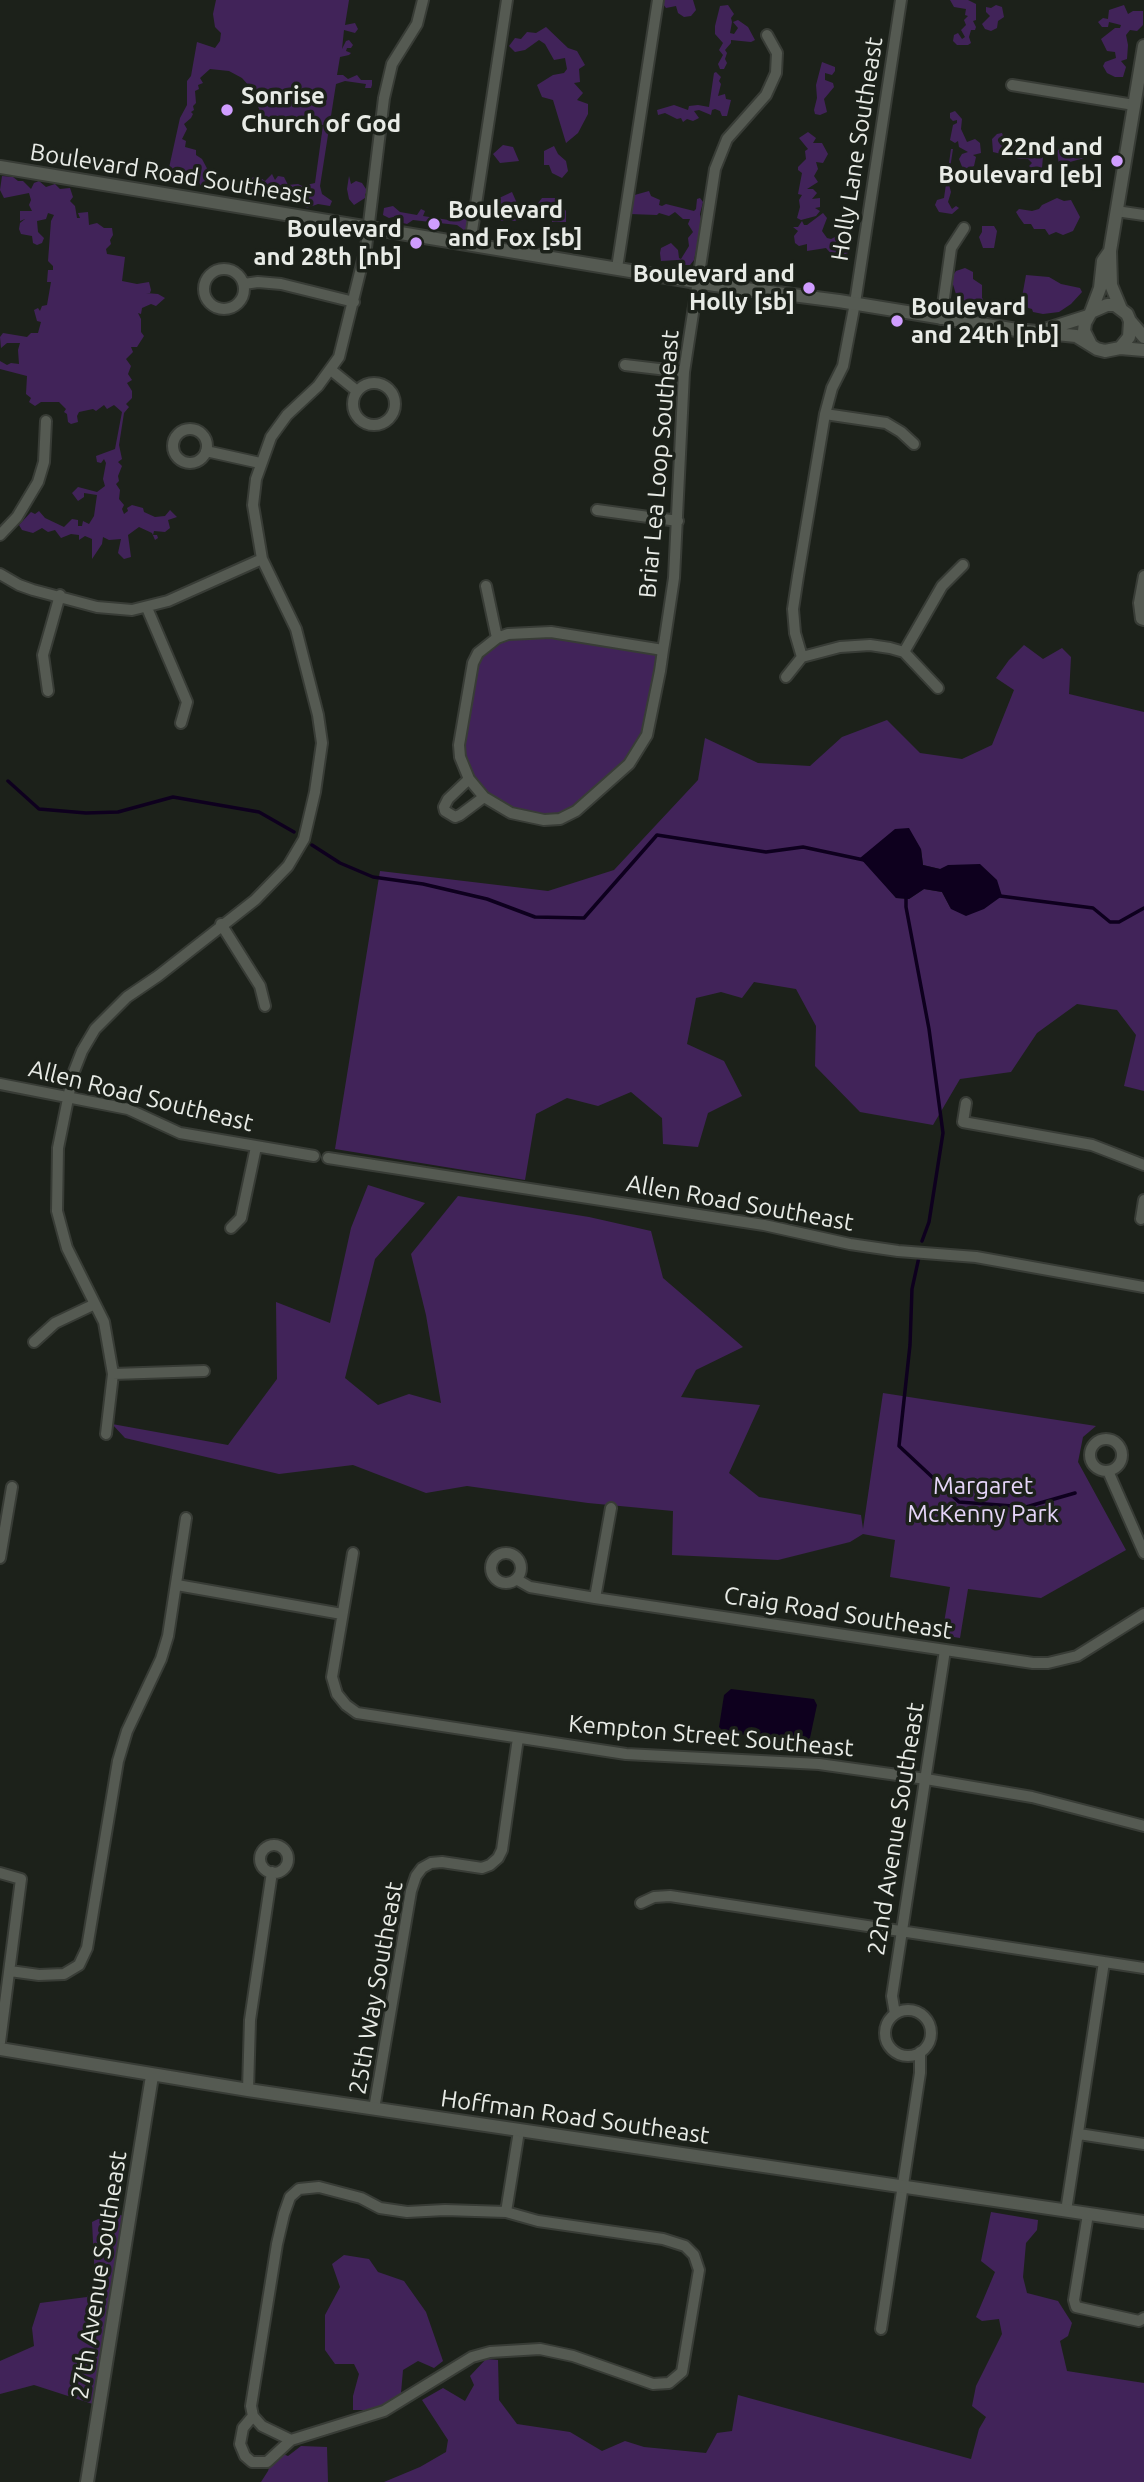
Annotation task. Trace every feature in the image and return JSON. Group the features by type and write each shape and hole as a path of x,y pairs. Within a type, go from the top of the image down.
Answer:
{"street":[{"path":"106,1434 113,1374 104,1322 67,1248 57,1212 58,1148 68,1096 82,1051 95,1028 127,997 255,900 296,854 304,839 322,743 318,715 296,629 262,559 253,505 256,479 271,437 287,415 318,386 339,357 354,302 369,228 384,98 391,65 417,24 423,0"},
{"path":"470,244 507,0"},
{"path":"617,268 658,0"},
{"name":"Holly Lane Southeast","path":"802,657 795,633 793,610 825,414 832,388 843,366 855,303 901,0"},
{"name":"Briar Lea Loop Southeast","path":"497,638 478,653 473,663 459,745 460,757 469,779 484,797 511,813 529,818 559,819 576,811 629,764 647,735 674,578 684,372 715,169 721,151 736,127 766,95 776,73 777,53 767,34"},
{"path":"1144,46 1110,251 1111,285 1121,309 1144,337"},
{"path":"1012,85 1134,105"},
{"name":"Boulevard Road Southeast","path":"0,167 698,282 855,303 1017,330 1076,336 1091,345"},
{"path":"1116,211 1144,215"},
{"path":"941,319 951,248 964,228"},
{"path":"1110,251 1103,261 1100,288 1084,331 1091,345 1105,351 1119,348 1144,350"},
{"path":"244,284 281,284 354,302"},
{"path":"1089,314 1107,304 1121,309"},
{"name":"Boulevard Road Southeast","path":"1041,331 1089,314"},
{"path":"1119,348 1129,337 1130,321"},
{"path":"625,365 684,372"},
{"path":"331,370 357,391"},
{"path":"825,414 886,423 914,444"},
{"path":"0,535 17,517 38,482 45,452 46,421"},
{"path":"206,451 260,463"},
{"path":"597,510 678,521"},
{"path":"0,574 19,585 112,609 147,608 262,559"},
{"path":"905,652 942,586 963,565"},
{"path":"1144,576 1139,603 1141,619 1144,620"},
{"path":"486,586 497,638 508,634 551,632 663,650"},
{"path":"48,691 43,655 60,595"},
{"path":"147,608 187,702 181,723"},
{"path":"786,677 802,657 840,647 890,648 905,652 938,688"},
{"path":"469,779 447,799 445,811 454,817 460,816 484,797"},
{"path":"221,925 260,986 265,1006"},
{"name":"Allen Road Southeast","path":"0,1084 128,1109 180,1133 314,1156"},
{"path":"966,1103 963,1122 1092,1145 1144,1165"},
{"path":"231,1228 241,1218 256,1147"},
{"name":"Allen Road Southeast","path":"328,1158 764,1225 850,1244 976,1257 1144,1287"},
{"path":"1140,1219 1144,1200"},
{"path":"34,1342 55,1322 95,1304"},
{"path":"113,1374 205,1371"},
{"path":"1108,1471 1144,1553"},
{"path":"0,1558 12,1487"},
{"path":"595,1598 611,1508"},
{"path":"10,1970 38,1975 64,1974 79,1965 87,1948 118,1761 136,1710 161,1659 168,1636 186,1518"},
{"name":"Kempton Street Southeast","path":"353,1553 332,1677 337,1694 346,1705 358,1713 638,1755 819,1764 926,1779 1032,1797 1144,1826"},
{"name":"Craig Road Southeast","path":"516,1579 530,1587 595,1598 1033,1663 1062,1661 1090,1650 1144,1614"},
{"path":"177,1586 342,1614"},
{"name":"22nd Avenue Southeast","path":"920,2052 903,2055 889,2045 886,2028 895,2014 892,1996 945,1650"},
{"name":"25th Way Southeast","path":"374,2109 411,1891 416,1876 422,1868 431,1863 482,1868 498,1858 502,1850 518,1738"},
{"path":"248,2090 250,2020 272,1872"},
{"path":"0,1873 21,1879 0,2042"},
{"path":"641,1902 654,1897 670,1896 1144,1968"},
{"path":"1066,2211 1104,1962"},
{"path":"881,2329 920,2073 920,2052 930,2037 927,2020 912,2010 895,2014"},
{"name":"Hoffman Road Southeast","path":"0,2049 152,2076 1144,2222"},
{"name":"27th Avenue Southeast","path":"87,2482 152,2076"},
{"path":"506,2212 519,2131"},
{"path":"1079,2134 1144,2144"},
{"path":"253,2416 243,2428 240,2444 245,2456 252,2462 267,2462 291,2440 384,2411 472,2357 490,2352 540,2349 573,2356 653,2384 669,2383 682,2372 699,2270 694,2255 685,2246 663,2239 538,2221 506,2212 445,2210 407,2213 380,2208 361,2198 333,2190 319,2187 299,2189 290,2197 277,2244 251,2406 253,2416 262,2426 291,2440"},
{"path":"1088,2214 1074,2300 1076,2307 1139,2320 1144,2318"}],"green space":[{"path":"216,0 349,0 345,25 355,23 358,29 355,33 344,30 342,49 346,41 349,40 353,45 347,48 346,51 351,53 349,55 340,57 337,75 348,79 357,75 361,80 372,80 372,85 371,88 365,88 366,84 345,81 336,84 320,186 322,194 332,201 330,206 318,204 307,208 298,200 297,193 287,200 278,196 268,197 260,189 250,186 248,182 253,177 258,176 265,181 272,174 275,180 278,176 284,177 288,185 315,183 323,125 264,121 250,87 242,78 229,71 210,69 200,78 203,83 198,85 199,89 195,91 196,103 191,112 193,114 184,124 187,129 182,139 186,141 185,147 196,150 196,155 202,159 211,176 209,182 201,186 197,179 191,182 188,177 167,177 180,118 187,105 187,81 191,76 197,42 215,48 220,41 221,33 215,27 213,14"},
{"path":"660,0 693,0 696,10 691,16 684,17 678,13 676,6 666,8"},
{"path":"950,0 968,0 976,4 976,20 973,21 976,27 971,30 971,43 968,45 957,45 953,41 954,35 958,33 962,39 965,37 961,30 966,25 964,20 968,16 965,15 966,9 954,7"},
{"path":"728,5 734,14 731,18 730,33 734,34 738,28 733,22 738,20 748,27 755,40 731,40 725,50 727,63 724,69 720,69 718,64 723,55 719,50 723,43 715,34 715,26 720,6"},
{"path":"1124,5 1128,14 1143,11 1143,25 1137,31 1130,30 1126,35 1127,59 1121,61 1126,67 1123,77 1115,77 1107,73 1103,66 1105,62 1116,58 1115,52 1107,51 1101,39 1121,25 1109,22 1108,27 1102,27 1098,22 1103,18 1108,19 1109,10"},
{"path":"986,7 1002,7 1004,17 998,21 997,28 991,31 985,29 982,24 990,16"},
{"path":"546,27 568,48 577,51 585,65 579,69 580,82 574,83 583,93 577,100 588,104 588,114 578,133 566,143 553,100 542,97 537,85 553,75 564,73 567,69 565,58 554,60 545,44 539,40 525,50 515,52 509,46 515,38 521,39 527,32 536,33"},
{"path":"822,62 835,67 835,71 832,75 825,73 825,80 833,83 834,87 824,99 827,112 820,115 815,114 814,110 816,85"},
{"path":"716,72 721,77 718,96 725,94 726,99 731,100 727,116 722,116 720,111 715,109 711,115 699,110 694,111 699,118 693,121 687,119 683,122 681,118 677,119 665,113 658,115 657,110 674,105 688,110 689,106 709,107"},
{"path":"955,111 962,119 961,129 967,142 975,139 980,143 981,153 973,155 976,157 974,166 970,169 963,169 959,159 962,154 968,152 959,147 958,141 955,143 950,140 953,125 957,120 950,118 950,113"},
{"path":"808,132 816,138 813,143 822,143 828,154 823,163 816,162 818,169 814,176 818,182 807,189 813,189 817,193 812,199 820,198 820,207 815,208 820,211 816,216 801,220 797,218 802,195 798,194 802,173 798,167 806,159 805,151 808,149 799,138"},
{"path":"1002,133 1005,141 1016,143 1018,149 1022,143 1027,143 1029,151 1033,145 1038,147 1043,156 1042,168 1035,171 1029,166 1032,163 1028,159 1010,156 1005,149 1001,154 993,152 992,139"},
{"path":"1065,144 1080,145 1088,157 1059,165 1057,151"},
{"path":"503,145 513,147 519,161 500,163 493,154"},
{"path":"554,146 566,161 568,171 562,178 552,173 549,165 544,165 544,151"},
{"path":"951,149 948,181 951,192 948,202 952,209 956,206 959,208 952,214 939,212 935,205 937,200 944,198"},
{"path":"2,176 23,181 31,189 34,183 39,181 46,187 55,184 60,189 70,188 73,197 70,201 75,206 77,218 80,218 78,213 88,212 89,225 97,223 104,228 112,228 111,244 106,249 107,254 125,257 122,281 137,284 149,282 151,290 146,293 165,298 156,306 151,304 142,308 141,314 138,313 144,336 137,347 131,347 133,352 126,359 131,366 128,374 132,380 127,383 132,391 132,398 126,404 129,407 124,413 119,445 122,459 118,462 122,466 116,484 120,490 119,499 124,505 124,514 132,505 143,508 144,512 155,517 165,516 170,510 177,517 168,520 170,528 165,532 154,531 153,535 158,538 155,540 152,533 139,527 128,535 131,557 124,559 118,553 121,539 109,540 103,537 102,544 92,559 92,539 85,536 79,540 79,535 71,534 61,538 55,530 48,532 42,528 33,533 22,530 19,525 31,512 35,514 39,511 45,518 64,527 72,519 78,520 78,526 82,526 83,521 89,524 94,516 97,495 84,493 84,497 78,501 72,493 78,487 97,492 105,486 103,479 106,463 104,459 101,463 97,462 96,456 115,449 122,412 114,405 107,409 104,405 96,411 93,409 79,412 78,422 71,424 64,412 66,409 59,402 41,402 35,406 29,402 31,398 26,394 27,376 0,369 0,361 7,365 19,364 20,343 7,343 1,348 0,337 3,333 27,337 31,333 38,333 41,322 37,321 34,310 38,308 40,311 42,306 47,305 51,282 47,282 48,270 53,270 48,261 51,221 54,215 48,213 46,219 37,221 38,232 44,238 42,243 37,245 33,243 32,236 21,234 20,223 25,219 20,221 20,211 32,211 29,193 4,198 0,190"},
{"path":"349,176 351,184 356,181 362,183 368,192 365,198 354,205 349,199 347,189"},
{"path":"649,191 651,196 660,200 659,205 662,206 666,204 694,211 697,199 700,198 703,202 700,214 702,224 694,260 690,265 677,260 661,261 660,253 661,248 671,243 678,250 681,259 689,246 688,238 693,232 688,224 690,219 683,219 675,212 669,216 659,213 630,214 631,196"},
{"path":"512,192 523,217 515,221 499,221 491,215 496,209 497,199"},
{"path":"542,198 556,198 566,211 566,222 552,222 553,213 546,216 536,214 536,206"},
{"path":"1057,198 1071,200 1080,217 1073,231 1063,235 1056,232 1049,235 1045,229 1034,229 1031,224 1024,224 1016,212 1019,209 1039,209"},
{"path":"393,206 400,212 417,215 421,209 425,211 423,216 455,221 460,220 462,210 466,209 470,211 471,215 467,218 473,225 464,230 457,225 413,220 407,224 399,222 397,216 389,218 383,215 384,208"},
{"path":"823,213 827,218 822,231 831,239 838,230 842,241 846,239 848,253 835,258 826,248 807,251 807,244 799,246 795,243 794,236 798,231 793,227 798,227 802,221 807,225"},
{"path":"982,226 994,226 997,231 994,248 983,248 979,237"},
{"path":"965,268 973,272 973,279 982,285 982,298 986,303 991,300 997,302 996,305 1002,303 1007,309 987,310 982,307 972,313 971,309 967,310 959,304 951,278 956,271"},
{"path":"1026,275 1049,277 1061,284 1080,288 1082,292 1059,312 1033,312 1025,307 1022,297"},
{"path":"533,632 663,650 641,747 567,817 511,813 469,779 459,745 473,663 497,638"},
{"path":"1024,645 1043,659 1062,648 1071,657 1069,694 1144,712 1144,1091 1124,1086 1136,1035 1117,1010 1077,1004 1037,1033 1011,1072 960,1079 933,1125 860,1112 815,1066 816,1026 796,989 754,982 742,998 721,992 696,998 687,1044 724,1061 742,1096 708,1113 698,1147 663,1144 662,1118 631,1092 598,1106 567,1098 536,1114 525,1180 335,1149 380,871 548,891 614,870 698,780 705,738 758,763 810,766 842,737 887,720 920,753 962,759 992,745 1014,690 996,678","holes":["921,849 923,865 940,869 951,909 942,892 924,889 909,899 896,898 881,880"]},
{"name":"Margaret McKenny Park","path":"368,1185 425,1203 375,1259 345,1378 378,1405 409,1394 441,1403 426,1315 411,1254 458,1196 589,1217 651,1231 663,1278 743,1347 696,1370 681,1397 760,1405 729,1473 759,1497 861,1515 863,1529 883,1393 1096,1426 1083,1437 1078,1462 1126,1550 1041,1598 968,1589 960,1638 942,1635 950,1587 890,1577 895,1540 863,1534 850,1542 778,1560 672,1555 673,1511 588,1503 467,1486 426,1493 353,1465 279,1474 125,1438 112,1424 228,1445 277,1379 276,1302 330,1323 351,1228"},
{"path":"112,2212 129,2218 99,2406 34,2385 0,2394 0,2361 34,2346 32,2328 40,2303 87,2297 95,2280 92,2222"},
{"path":"991,2212 1038,2220 1037,2230 1026,2243 1023,2277 1027,2293 1058,2301 1072,2323 1068,2336 1060,2341 1067,2371 1144,2383 1144,2482 384,2482 420,2467 446,2452 448,2440 422,2400 443,2388 465,2401 474,2385 470,2376 486,2359 498,2360 499,2400 517,2424 570,2432 602,2451 625,2441 644,2447 706,2453 717,2433 732,2431 738,2395 971,2459 979,2429 986,2417 972,2406 976,2386 1002,2334 999,2319 982,2321 976,2317 995,2272 981,2261"},
{"path":"344,2255 369,2259 378,2272 404,2281 426,2312 443,2361 434,2368 418,2361 403,2370 401,2393 377,2410 353,2410 353,2396 359,2374 354,2364 335,2364 325,2350 325,2315 340,2287 332,2264"},
{"path":"301,2446 327,2447 328,2482 261,2482 275,2451 288,2456"}],"shaded area":[{"path":"909,828 921,849 923,865 940,869 948,865 980,864 997,880 1002,896 984,909 966,916 951,909 942,892 924,889 909,899 896,898 860,858 895,829"},
{"path":"731,1689 814,1699 817,1705 810,1738 801,1743 724,1732 719,1727 724,1695"}],"waterway":[{"path":"8,781 39,809 86,813 118,812 173,797 259,812 294,832"},
{"path":"312,845 340,863 373,877 423,884 487,899 535,917 584,918 657,835 766,852 803,847 864,860"},
{"path":"906,895 929,1029 943,1133 929,1222 922,1241"},
{"path":"1000,896 1093,908 1110,922 1119,922 1144,908"},
{"path":"919,1257 912,1289 910,1345 899,1446 959,1502 1026,1507 1075,1493"}],"place":[{"name":"Sonrise Church of God","path":"227,110"},
{"name":"22nd and Boulevard [eb]","path":"1117,161"},
{"name":"Boulevard and Fox [sb]","path":"434,224"},
{"name":"Boulevard and 28th [nb]","path":"416,243"},
{"name":"Boulevard and Holly [sb]","path":"809,288"},
{"name":"Boulevard and 24th [nb]","path":"897,321"}]}
